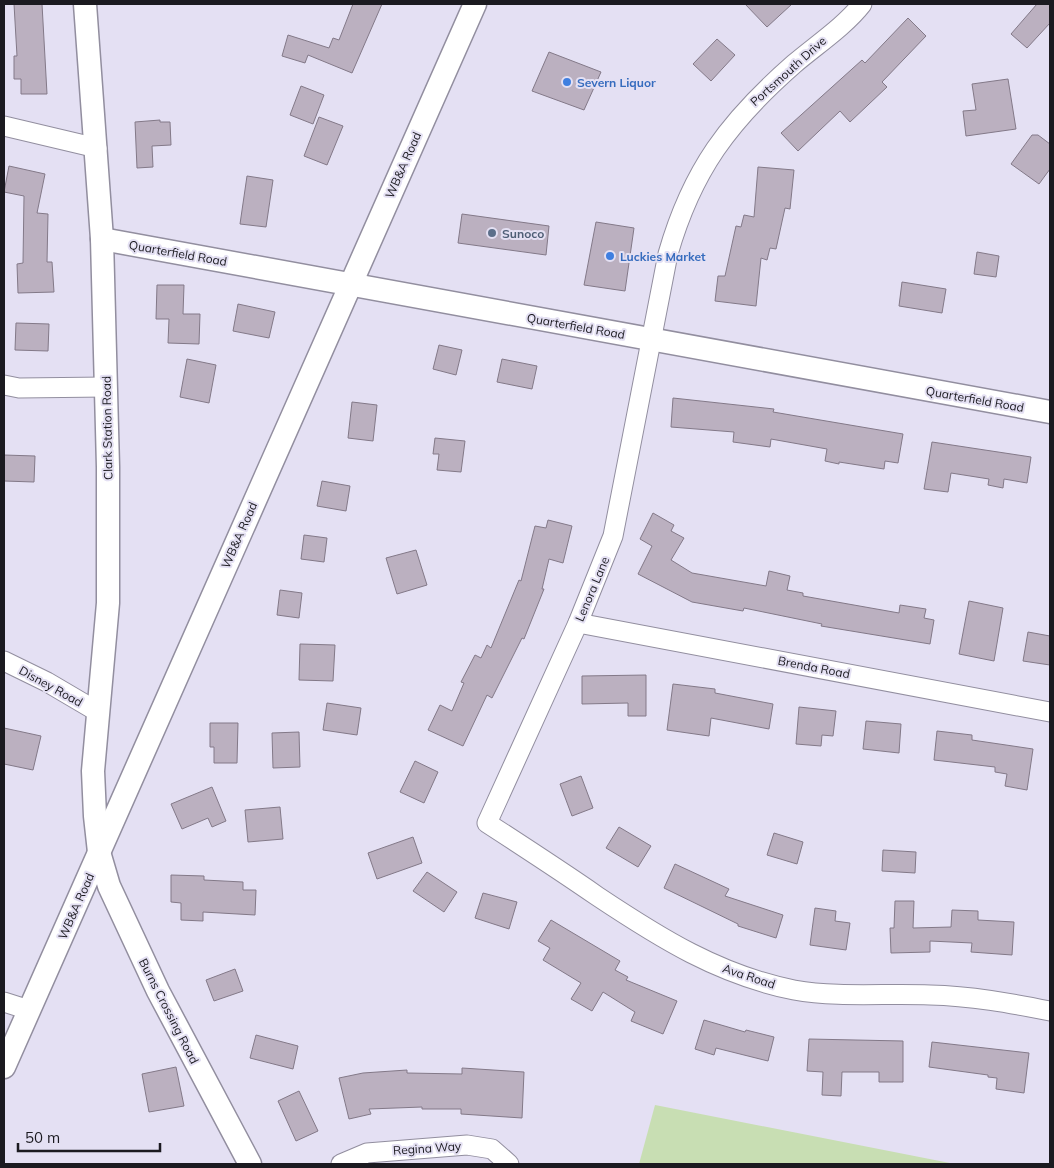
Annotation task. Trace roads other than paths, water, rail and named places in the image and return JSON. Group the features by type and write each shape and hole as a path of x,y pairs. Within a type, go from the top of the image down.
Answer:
{"street":[{"name":"Clark Station Road","path":"85,4 97,148 102,240 106,387 108,603 98,712 94,793 100,852"},
{"name":"WB&A Road","path":"4,1067 475,4"},
{"name":"Portsmouth Drive","path":"650,340 668,254 678,222 705,163 723,136 761,93 862,4"},
{"path":"4,126 97,148"},
{"name":"Quarterfield Road","path":"102,240 1050,412"},
{"name":"Lenora Lane","path":"487,822 578,623 613,536 650,340"},
{"path":"4,386 19,388 106,387"},
{"name":"Brenda Road","path":"578,623 1050,712"},
{"name":"Disney Road","path":"4,662 47,682 98,712"},
{"name":"Ava Road","path":"487,822 662,938 695,957 750,978 793,990 823,994 931,995 979,998 1050,1011"},
{"name":"Burns Crossing Road","path":"100,852 109,886 158,991 250,1164"},
{"path":"4,1002 29,1010"},
{"name":"Regina Way","path":"341,1164 367,1153 467,1145 492,1150 509,1164"}],"place":[{"name":"Severn Liquor","path":"567,82"},
{"name":"Sunoco","path":"492,233"},
{"name":"Luckies Market","path":"610,256"}]}
